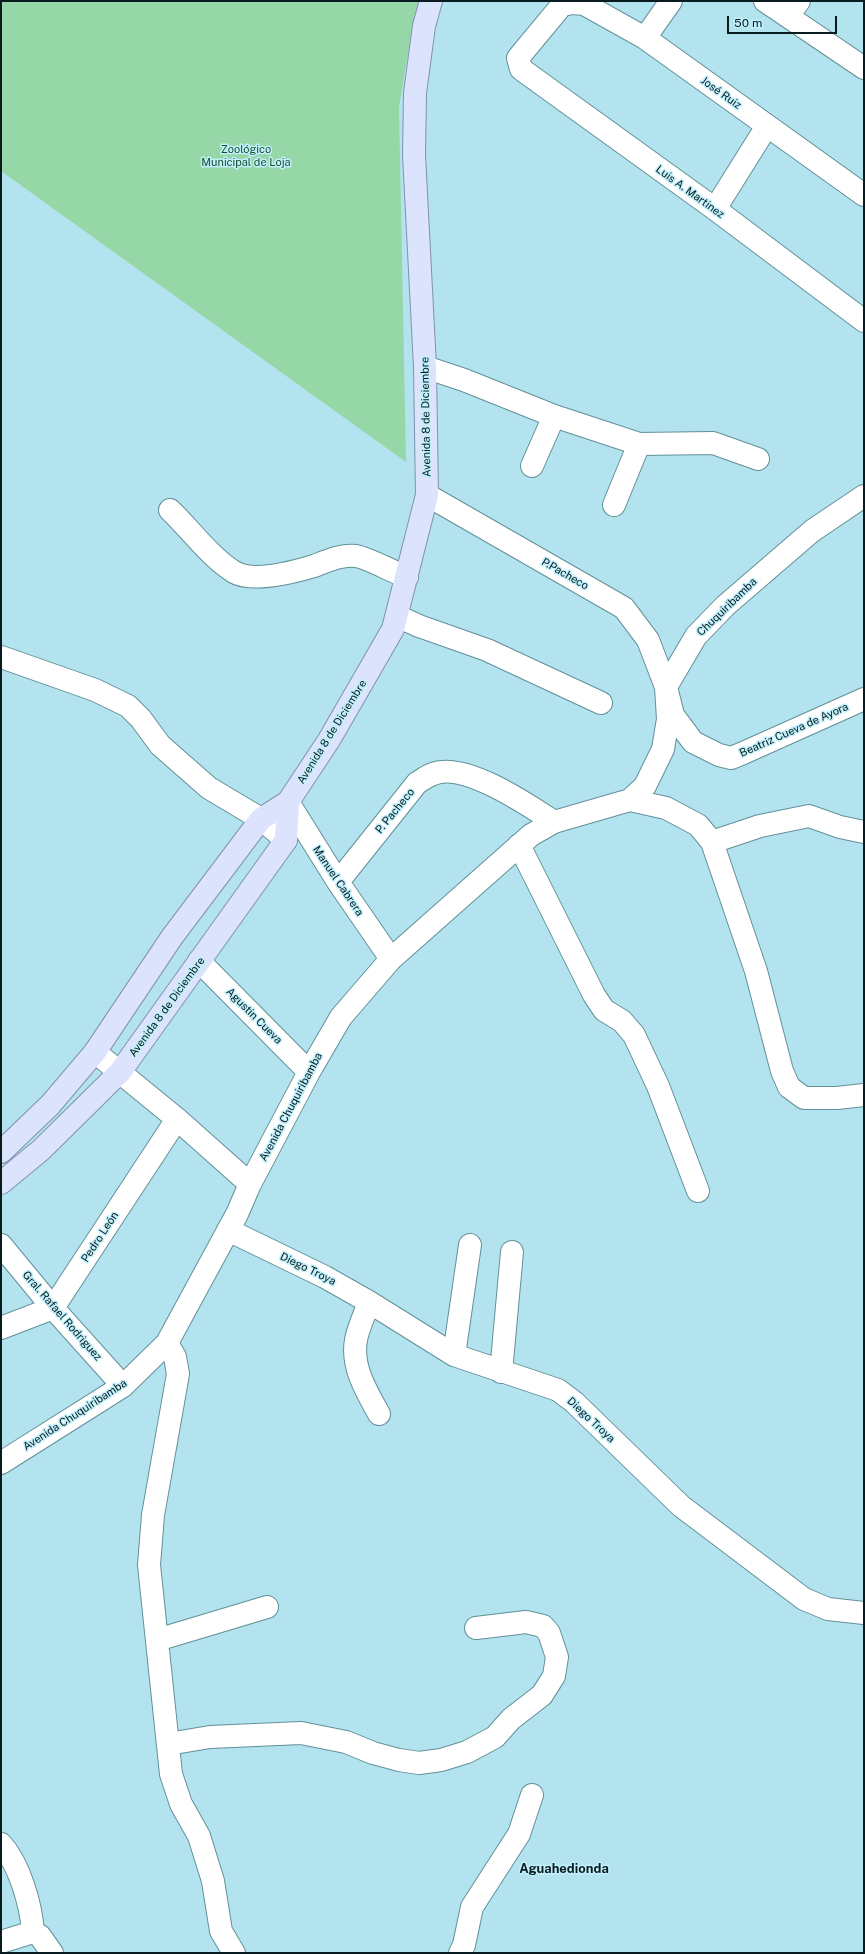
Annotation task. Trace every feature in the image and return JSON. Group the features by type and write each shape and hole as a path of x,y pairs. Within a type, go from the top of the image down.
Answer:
{"main road":[{"name":"Avenida 8 de Diciembre","path":"1,1152 50,1105 95,1052 172,937 261,819 288,802 329,740 394,629 427,495 425,367 414,155 415,93 424,26 431,1"},
{"path":"286,840 288,802"},
{"name":"Avenida 8 de Diciembre","path":"1,1183 41,1150 120,1072 286,840"}],"street":[{"path":"644,38 671,1"},
{"path":"765,1 793,9 864,68"},
{"name":"José Ruiz","path":"518,63 518,58 562,5 573,3 584,4 644,38 864,195"},
{"name":"Luis A. Martinez","path":"518,63 520,69 715,209 864,321"},
{"path":"715,209 768,126"},
{"path":"425,367 464,380 554,416 639,444 713,443 758,459"},
{"path":"532,466 554,416"},
{"path":"614,504 639,444"},
{"name":"P.Pacheco","path":"427,495 624,608 648,640 666,687"},
{"name":"Chuquiribamba","path":"666,687 696,636 725,606 812,531 864,496"},
{"path":"170,510 216,557 234,572 248,576 264,576 296,571 340,557 356,556 407,577"},
{"path":"397,616 419,626 486,650 601,703"},
{"path":"1,657 95,690 128,706 141,718 160,746 210,788 261,819 286,840"},
{"path":"630,800 645,786 663,749 668,719 666,687"},
{"name":"Beatriz Cueva de Ayora","path":"666,687 673,715 693,742 719,755 731,758 864,699"},
{"name":"P. Pacheco","path":"338,882 417,783 434,773 451,772 468,775 522,801 554,822"},
{"path":"630,800 666,808 698,825 712,842 756,971 782,1071 789,1087 804,1098 837,1098 864,1095"},
{"name":"Avenida Chuquiribamba","path":"1,1463 123,1386 167,1343 228,1230 308,1072 341,1017 391,959 531,835 554,822 630,800"},
{"name":"Manuel Cabrera","path":"288,802 338,882 391,959"},
{"path":"712,842 760,826 809,816 864,832"},
{"path":"519,845 594,994 604,1010 622,1021 634,1035 658,1086 698,1191"},
{"name":"Agustin Cueva","path":"199,961 308,1072"},
{"path":"95,1052 177,1119 250,1184"},
{"name":"Pedro León","path":"53,1308 177,1119"},
{"name":"Diego Troya","path":"228,1230 325,1277 369,1302 454,1355 558,1390 574,1402 681,1506 804,1599 828,1609 864,1613"},
{"name":"Gral. Rafael Rodriguez","path":"1,1245 53,1308 123,1386"},
{"path":"454,1355 470,1245"},
{"path":"501,1372 512,1252"},
{"path":"369,1302 356,1341 357,1361 361,1380 379,1414"},
{"path":"1,1328 53,1308"},
{"path":"167,1343 175,1358 178,1374 153,1515 151,1537 149,1565 156,1640 171,1774 181,1804 199,1836 212,1881 221,1931 234,1953"},
{"path":"156,1640 267,1607"},
{"path":"168,1744 210,1737 301,1733 346,1742 373,1753 399,1760 420,1763 441,1760 467,1752 495,1737 511,1719 542,1695 554,1676 557,1657 549,1633 544,1626 526,1622 476,1628"},
{"path":"460,1953 464,1945 472,1907 519,1834 532,1796"},
{"path":"1,1844 7,1850 32,1913 33,1932"},
{"path":"1,1942 33,1932 40,1936 52,1953"}],"green space":[{"name":"Zoológico Municipal de Loja","path":"1,1 419,1 414,17 399,107 406,462 1,171"}],"district":[{"name":"Aguahedionda","path":"564,1869"}]}
